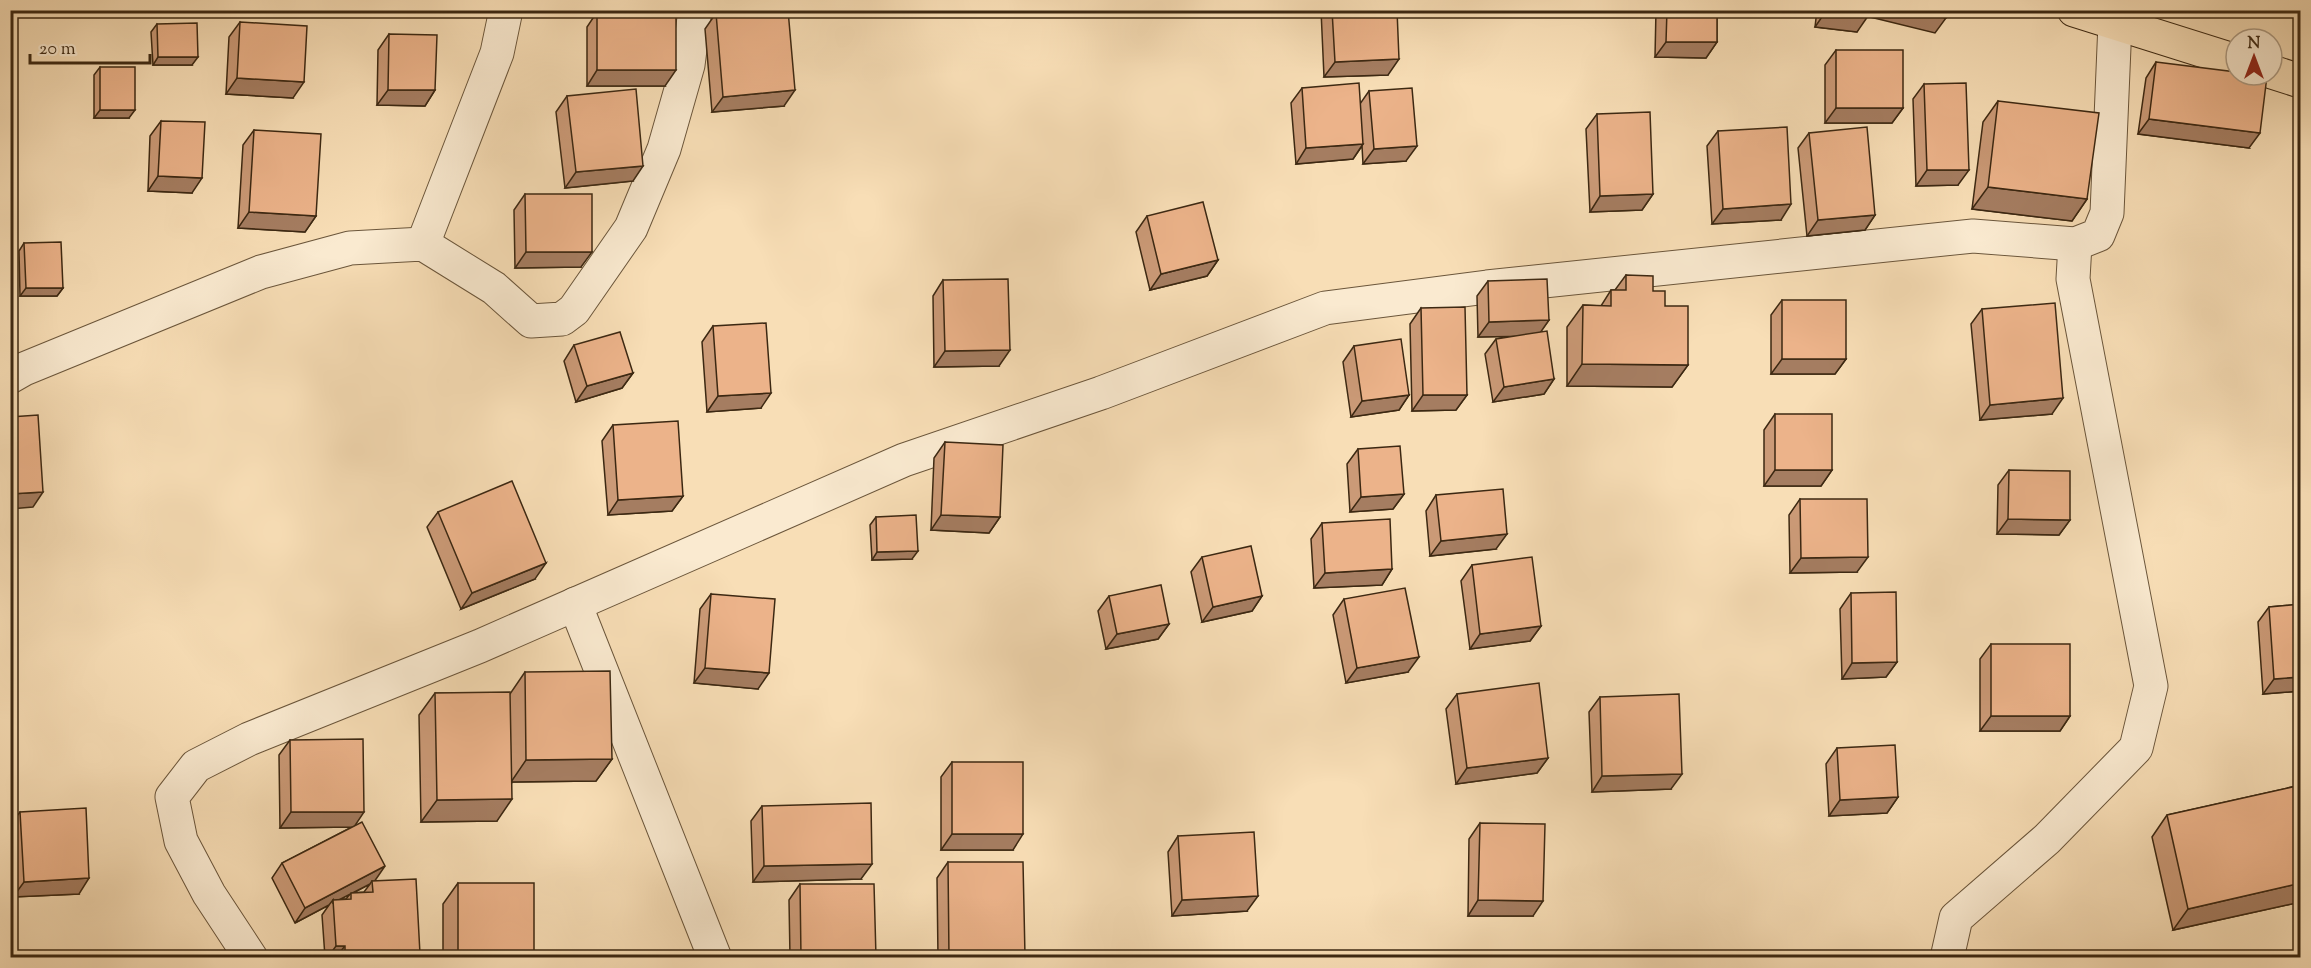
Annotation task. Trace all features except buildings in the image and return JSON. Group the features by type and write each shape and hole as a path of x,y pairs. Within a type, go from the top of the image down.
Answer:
{"main road":[{"path":"2074,10 2224,57"},
{"path":"2284,76 2301,81"}],"street":[{"path":"423,244 497,52 506,10"},
{"path":"10,377 24,369 261,272 350,248 423,244 494,288 531,321 562,319 574,310 631,228 664,149 688,65 695,10"},
{"path":"251,957 208,894 181,841 172,797 196,766 249,739 480,646 904,460 1101,393 1325,308 1487,287 1973,236 2075,244 2098,235 2107,213 2115,23"},
{"path":"1947,957 1956,918 2047,839 2136,748 2151,686 2073,279 2075,244"},
{"path":"575,604 715,957"}]}
